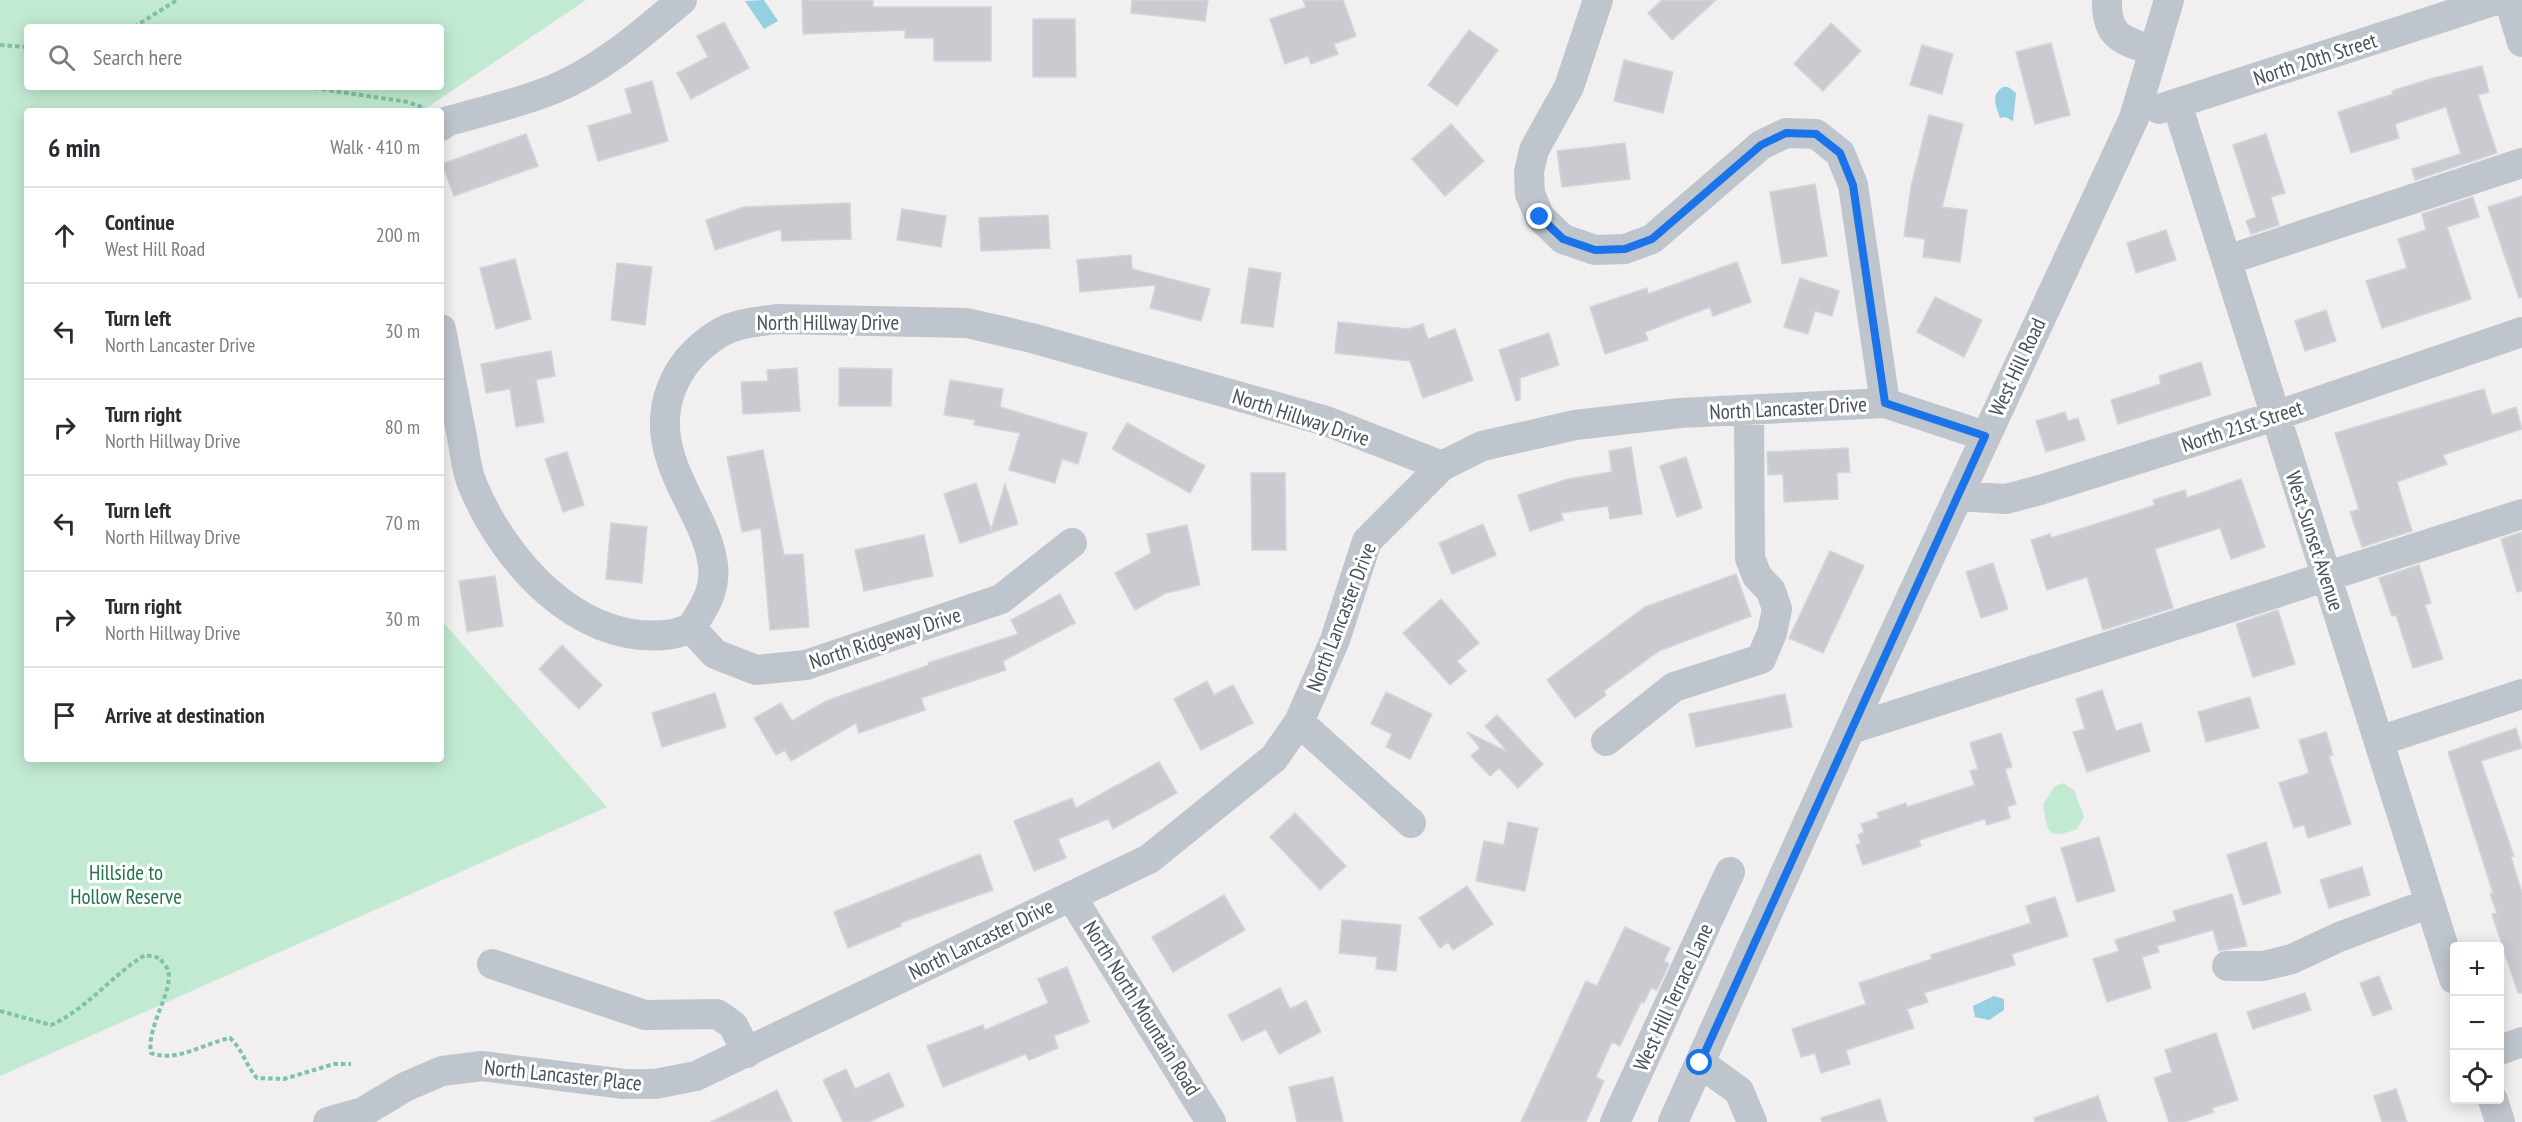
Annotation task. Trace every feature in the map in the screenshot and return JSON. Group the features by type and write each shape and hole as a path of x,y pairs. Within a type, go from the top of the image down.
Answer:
{"street":[{"path":"444,124 509,105 556,88 628,45 682,0"},
{"path":"1598,0 1569,87 1534,150 1529,172 1530,194 1540,217 1563,239 1595,250 1625,249 1652,239 1761,145 1786,133 1816,134 1840,153 1853,185 1885,403"},
{"path":"2107,0 2110,27 2121,40 2154,51"},
{"name":"West Hill Road","path":"1673,1122 1985,436 2134,118 2169,0"},
{"name":"North 20th Street","path":"2134,118 2496,0"},
{"path":"2509,0 2522,42"},
{"name":"West Sunset Avenue","path":"2177,104 2450,966"},
{"path":"2227,260 2522,163"},
{"name":"North Hillway Drive","path":"691,628 711,596 713,566 705,535 670,458 665,422 671,384 690,356 720,333 747,323 776,319 967,323 1032,338 1326,421 1442,466"},
{"name":"North 21st Street","path":"1958,496 2006,499 2275,416 2522,332"},
{"path":"444,344 472,484 489,519 521,568 561,602 592,620 628,633 666,636 691,628"},
{"name":"North Lancaster Drive","path":"798,1028 1149,859 1274,758 1299,722 1335,640 1367,541 1442,466 1482,446 1575,425 1680,413 1885,403 1985,436"},
{"path":"1606,741 1674,687 1761,659 1769,642 1777,609 1771,591 1757,576 1750,558 1749,410"},
{"path":"1851,729 2522,514"},
{"name":"North Ridgeway Drive","path":"691,628 715,654 756,670 806,665 1001,599 1072,543"},
{"path":"2379,741 2522,694"},
{"path":"1299,722 1411,823"},
{"name":"West Hill Terrace Lane","path":"1615,1122 1730,872"},
{"name":"North North Mountain Road","path":"1071,896 1211,1122"},
{"path":"2226,966 2264,966 2292,959 2339,937 2430,903"},
{"path":"492,964 620,1009 645,1015 717,1014 733,1025 747,1053"},
{"name":"North Lancaster Place","path":"328,1122 363,1113 405,1087 442,1071 482,1066 624,1084 656,1084 696,1076 798,1028"},
{"path":"2504,1048 2522,1042"},
{"path":"1700,1063 1739,1090 1752,1122"},
{"path":"2494,1104 2500,1122"}],"path":[{"path":"139,24 177,0"},
{"path":"0,45 24,48"},
{"path":"327,90 408,102 423,108"},
{"path":"0,1011 51,1025 69,1017 128,965 146,955 160,958 168,971 167,984 149,1040 151,1053 159,1056 179,1055 211,1041 230,1038 243,1049 247,1066 257,1078 284,1079 334,1064 351,1064"}],"green space":[{"name":"Hillside to Hollow Reserve","path":"0,0 586,0 426,108 24,108 24,762 444,762 444,623 607,807 0,1076"},
{"path":"2063,783 2074,790 2084,817 2077,829 2054,834 2048,828 2043,805 2054,787"}],"water":[{"path":"764,0 778,21 764,29 745,1"},
{"path":"2003,87 2008,87 2016,93 2013,121 2005,117 2000,118 1997,109 1995,97"},
{"path":"1994,996 2004,999 2004,1010 1989,1020 1975,1017 1973,1006"}],"building":[{"path":"802,0 873,0 873,7 991,7 991,61 934,61 934,38 905,38 905,30 803,34"},
{"path":"1132,0 1208,0 1205,21 1131,13"},
{"path":"1303,0 1343,0 1356,36 1334,44 1338,54 1311,64 1308,56 1285,64 1270,19 1306,7"},
{"path":"1662,0 1716,0 1672,40 1648,13"},
{"path":"1033,19 1075,19 1076,77 1033,77"},
{"path":"724,22 749,68 691,99 677,73 708,57 697,36"},
{"path":"1831,23 1861,51 1823,91 1794,64"},
{"path":"1469,30 1498,50 1457,106 1428,85"},
{"path":"2051,43 2070,115 2035,124 2016,52"},
{"path":"1922,45 1953,54 1942,94 1910,85"},
{"path":"1624,60 1673,72 1663,113 1614,101"},
{"path":"2482,66 2489,92 2478,95 2497,153 2415,180 2412,169 2461,154 2446,107 2395,124 2399,138 2351,153 2338,112 2393,94 2392,91"},
{"path":"652,81 668,141 598,161 588,126 632,113 625,89"},
{"path":"1929,115 1963,124 1942,207 1967,210 1960,262 1923,257 1925,239 1904,236 1911,187"},
{"path":"1451,124 1484,161 1445,196 1412,159"},
{"path":"526,134 538,166 454,196 444,163"},
{"path":"2266,134 2285,193 2271,197 2279,225 2251,234 2246,221 2256,217 2233,145"},
{"path":"1625,143 1630,179 1562,187 1557,151"},
{"path":"1815,184 1827,256 1782,264 1770,192"},
{"path":"2522,196 2522,297 2519,298 2488,207"},
{"path":"2473,197 2479,217 2447,227 2471,299 2382,328 2366,281 2407,268 2398,239 2426,230 2422,214"},
{"path":"850,203 851,239 782,241 781,229 715,250 706,220 744,207"},
{"path":"902,209 946,216 941,247 897,240"},
{"path":"1048,215 1050,248 981,251 979,218"},
{"path":"2166,230 2176,260 2136,273 2127,243"},
{"path":"1131,255 1132,269 1210,289 1201,321 1150,308 1156,285 1080,292 1077,260"},
{"path":"515,259 531,319 496,329 480,268"},
{"path":"1737,262 1751,302 1713,316 1710,307 1645,332 1648,340 1605,354 1590,307 1647,288 1648,294"},
{"path":"617,263 652,267 645,325 611,320"},
{"path":"1249,268 1281,273 1273,327 1241,323"},
{"path":"1800,278 1839,291 1832,316 1815,311 1808,334 1784,327"},
{"path":"1935,297 1982,320 1964,357 1917,332"},
{"path":"2326,310 2336,341 2305,351 2295,321"},
{"path":"1338,322 1408,329 1423,324 1428,339 1455,329 1473,380 1423,398 1410,361 1335,353"},
{"path":"1549,333 1559,365 1520,378 1520,400 1516,401 1499,350"},
{"path":"551,351 555,376 536,380 544,422 516,427 510,389 486,393 481,364"},
{"path":"2201,362 2211,395 2118,424 2111,400 2161,384 2159,376"},
{"path":"797,368 800,411 743,414 741,382 768,381 767,370"},
{"path":"839,368 892,369 891,406 839,406"},
{"path":"950,380 1003,389 1000,407 1087,433 1078,464 1062,459 1055,483 1009,470 1020,433 974,425 975,420 944,415"},
{"path":"2484,389 2492,415 2516,407 2522,429 2443,455 2447,464 2397,482 2412,531 2362,547 2350,512 2359,509 2335,433"},
{"path":"2065,412 2068,421 2078,418 2085,440 2046,452 2036,421"},
{"path":"1127,423 1205,466 1190,493 1112,449"},
{"path":"1631,447 1642,514 1610,519 1608,506 1561,513 1563,520 1530,531 1518,495 1568,479 1612,472 1609,451"},
{"path":"1848,448 1850,472 1837,473 1838,499 1784,502 1783,474 1768,475 1767,452"},
{"path":"763,450 784,555 803,554 809,627 770,630 761,528 742,532 727,457"},
{"path":"567,452 584,505 563,512 545,459"},
{"path":"1686,457 1702,508 1677,517 1660,466"},
{"path":"1251,473 1285,473 1286,550 1252,550"},
{"path":"2241,479 2265,547 2231,559 2220,528 2155,549 2173,608 2103,630 2087,577 2047,590 2031,540 2050,534 2051,538 2155,505 2153,500 2185,490 2187,498"},
{"path":"976,483 991,530 1005,484 1018,524 960,543 944,494"},
{"path":"611,523 647,527 642,583 606,579"},
{"path":"1483,524 1496,555 1452,574 1439,543"},
{"path":"1187,525 1200,585 1166,593 1135,610 1115,573 1151,553 1147,534"},
{"path":"2522,532 2522,591 2517,592 2501,539"},
{"path":"924,535 933,576 864,591 855,550"},
{"path":"1830,551 1864,566 1823,653 1789,638"},
{"path":"1993,563 2008,609 1981,618 1966,572"},
{"path":"2419,565 2431,603 2425,605 2443,659 2413,668 2396,615 2392,616 2379,578"},
{"path":"1736,574 1751,616 1659,651 1604,691 1606,695 1575,718 1547,680 1645,607"},
{"path":"495,576 503,626 467,632 459,581"},
{"path":"1060,594 1075,623 1003,661 1006,670 921,698 925,710 859,733 856,723 791,761 785,750 776,755 754,718 781,703 792,721 826,701 929,665 928,663 1018,634 1011,620"},
{"path":"1441,599 1479,643 1457,661 1466,671 1450,685 1403,633"},
{"path":"2278,610 2295,664 2253,677 2236,624"},
{"path":"562,645 602,685 579,709 539,669"},
{"path":"1207,681 1214,695 1233,685 1253,723 1201,750 1174,699"},
{"path":"2102,690 2116,731 2141,723 2150,751 2087,772 2073,732 2085,729 2076,699"},
{"path":"1386,692 1432,714 1410,759 1386,747 1392,734 1371,724"},
{"path":"715,693 726,727 662,747 652,713"},
{"path":"1785,694 1792,727 1696,747 1689,714"},
{"path":"2250,697 2259,728 2206,742 2198,712"},
{"path":"1497,715 1543,764 1518,788 1499,768 1490,776 1471,756 1480,748 1467,732 1508,752 1485,726"},
{"path":"2516,728 2522,748 2481,761 2514,856 2511,857 2522,893 2522,993 2518,993 2504,950 2504,942 2501,942 2492,914 2497,913 2490,894 2493,893 2448,752"},
{"path":"2326,732 2333,755 2329,756 2351,824 2308,838 2304,825 2294,828 2279,783 2309,773 2299,740"},
{"path":"2001,733 2012,767 2005,769 2016,804 2007,807 2010,818 1987,825 1985,819 1919,840 1921,846 1863,865 1856,845 1861,843 1858,835 1864,832 1861,824 1879,818 1877,813 1906,803 1907,807 1975,785 1970,771 1978,769 1970,743"},
{"path":"1159,762 1177,793 1113,829 1108,819 1058,839 1066,858 1034,871 1014,821 1072,798 1076,808"},
{"path":"1295,813 1346,866 1320,890 1270,837"},
{"path":"1508,822 1538,828 1525,891 1476,881 1484,841 1504,845"},
{"path":"2099,837 2115,891 2077,902 2061,848"},
{"path":"2266,842 2281,893 2243,905 2227,855"},
{"path":"980,854 993,890 900,923 901,926 848,948 834,912"},
{"path":"2362,867 2370,895 2329,908 2320,880"},
{"path":"1467,886 1493,924 1453,950 1448,942 1440,948 1419,918"},
{"path":"2232,894 2247,946 2219,951 2213,930 2157,946 2159,952 2142,957 2151,988 2107,1002 2093,959 2119,951 2115,940 2176,921 2173,911"},
{"path":"1224,895 1245,930 1173,972 1152,937"},
{"path":"2055,897 2068,936 2012,954 2015,965 1924,993 1928,1002 1907,1009 1914,1028 1846,1050 1850,1064 1821,1073 1815,1053 1801,1057 1792,1029 1866,1004 1859,983 1932,959 1931,955 2031,923 2026,906"},
{"path":"1342,920 1401,925 1396,971 1376,969 1377,957 1339,953"},
{"path":"1625,927 1670,948 1664,961 1669,964 1657,990 1651,988 1644,1003 1641,1002 1620,1046 1612,1042 1596,1077 1604,1081 1586,1122 1521,1122 1586,981 1597,986"},
{"path":"1067,967 1089,1022 1054,1036 1058,1048 1029,1060 1026,1054 943,1087 927,1046 983,1025 985,1030 1048,1003 1038,979"},
{"path":"2379,976 2392,1009 2373,1016 2360,983"},
{"path":"1280,988 1290,1009 1306,1001 1321,1032 1279,1054 1266,1029 1242,1041 1228,1015"},
{"path":"2305,993 2311,1010 2253,1029 2247,1012"},
{"path":"2216,1033 2238,1100 2212,1108 2214,1112 2184,1122 2169,1122 2154,1078 2172,1072 2165,1050"},
{"path":"846,1069 855,1089 889,1073 904,1106 869,1122 843,1122 823,1080"},
{"path":"1333,1077 1343,1122 1297,1122 1289,1087"},
{"path":"2396,1089 2407,1122 2382,1122 2374,1096"},
{"path":"777,1090 792,1122 711,1122"},
{"path":"2098,1096 2107,1122 2035,1122 2034,1118"},
{"path":"1880,1099 1887,1122 1822,1122 1821,1118"}],"route":[{"path":"1540,217 1563,239 1595,250 1625,249 1652,239 1761,145 1786,133 1816,134 1840,153 1853,185 1885,403 1985,436 1700,1063"}]}
